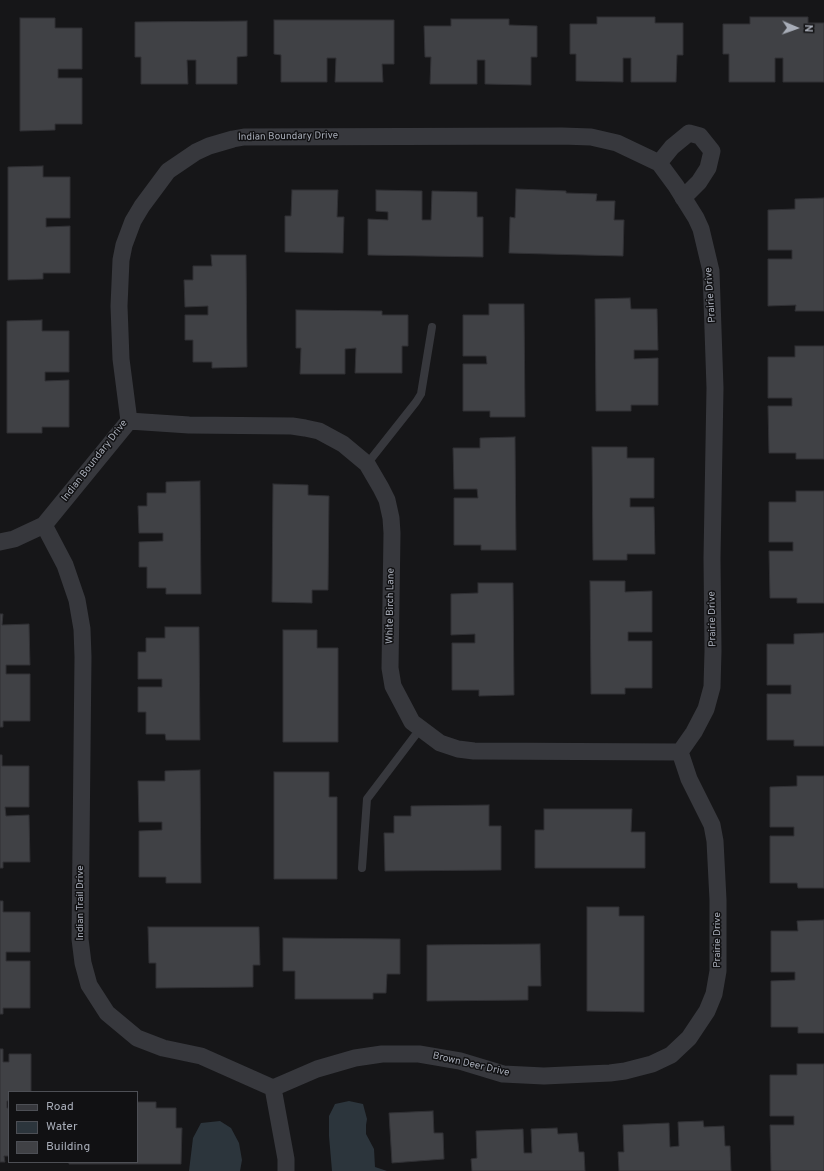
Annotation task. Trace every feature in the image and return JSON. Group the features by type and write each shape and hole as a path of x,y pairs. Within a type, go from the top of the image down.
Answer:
{"street":[{"path":"659,163 672,147 689,133 700,136 712,151 708,168 699,182 680,192"},
{"name":"Indian Boundary Drive","path":"0,542 14,539 44,525 129,421 120,359 121,260 124,245 133,221 142,206 168,171 196,152 209,146 244,137 591,137 617,143 659,163 680,192"},
{"name":"Prairie Drive","path":"680,192 701,229 711,271 715,388 712,558 712,687 706,709 694,732 680,752 689,779 712,825 715,841 718,900 718,970 714,994 701,1021 689,1038"},
{"name":"White Birch Lane","path":"129,421 190,425 292,426 305,428 318,431 343,444 367,464 387,500 391,518 390,668 393,686 412,722 440,743 458,749 474,751 680,752"},
{"name":"Indian Trail Drive","path":"44,525 65,565 77,600 82,629 83,665 80,939 83,963 89,985 107,1013 137,1038 163,1048 201,1056 273,1088"},
{"name":"Brown Deer Drive","path":"273,1088 317,1069 355,1058 382,1054 419,1054 460,1061 503,1074 544,1076 610,1073 652,1064 671,1055 689,1038"},
{"path":"273,1088 286,1159 286,1171"}],"lane":[{"path":"367,464 421,394 432,327"},
{"path":"362,868 366,799 420,728"}],"water":[{"path":"349,1101 363,1104 367,1119 366,1134 374,1149 375,1167 387,1171 332,1171 329,1116 335,1104"},
{"path":"220,1121 231,1128 239,1143 242,1160 240,1171 189,1171 193,1138 201,1123"}],"building":[{"path":"597,17 655,17 655,23 683,23 683,55 677,55 676,82 631,82 631,58 623,58 623,82 576,81 576,54 570,54 570,24 597,24"},
{"path":"750,17 808,17 808,23 824,23 824,82 783,82 783,58 775,58 775,82 729,82 729,54 723,54 723,24 750,24"},
{"path":"20,18 55,18 55,28 82,28 82,69 58,69 58,78 82,78 82,124 55,124 55,130 20,131"},
{"path":"451,19 509,19 509,25 537,26 537,57 531,57 531,85 485,84 485,60 477,60 477,84 430,84 431,57 425,57 424,26 451,26"},
{"path":"274,20 394,20 394,64 382,64 383,82 335,82 336,58 327,58 327,82 281,82 281,55 274,54"},
{"path":"247,21 247,56 237,57 237,84 196,84 196,60 187,60 188,84 141,84 141,57 135,57 135,22"},
{"path":"43,166 43,177 70,177 70,218 46,218 46,227 70,226 70,273 43,273 43,279 8,280 8,167"},
{"path":"516,189 597,194 596,201 615,201 614,220 624,220 623,256 509,253 510,217 515,218"},
{"path":"292,190 338,190 337,217 344,217 343,253 285,252 285,216 291,216"},
{"path":"376,190 422,191 422,220 431,220 432,191 477,192 477,217 483,217 483,257 368,255 368,219 388,220 388,212 376,211"},
{"path":"824,198 824,311 795,311 796,305 768,306 768,259 792,259 792,250 768,250 768,210 795,209 795,199"},
{"path":"211,255 246,255 247,367 212,368 212,362 193,362 193,340 185,340 185,315 208,315 208,306 185,307 184,280 193,280 193,266 212,266"},
{"path":"630,298 631,309 657,309 658,350 634,350 634,359 658,358 658,405 631,405 631,411 596,411 595,299"},
{"path":"489,304 524,304 525,417 490,417 490,411 463,411 463,364 487,364 486,356 463,356 463,315 489,315"},
{"path":"296,310 382,311 382,315 408,315 408,346 402,346 402,373 355,373 356,348 345,349 345,374 300,374 301,348 296,348"},
{"path":"42,320 42,331 69,331 69,372 45,372 45,381 69,380 69,427 42,427 42,433 7,433 7,321"},
{"path":"795,346 824,346 824,459 796,459 796,453 769,453 768,406 792,406 792,398 768,398 768,357 795,357"},
{"path":"515,437 516,550 481,550 481,545 454,545 454,498 478,498 477,489 454,489 453,448 480,448 480,438"},
{"path":"592,447 627,447 627,458 654,458 654,498 630,498 630,507 654,507 655,554 627,554 627,560 593,560"},
{"path":"200,481 201,594 166,594 166,588 147,588 147,567 139,567 139,542 163,541 163,533 139,533 138,506 147,506 147,493 166,493 166,482"},
{"path":"273,484 308,485 308,495 329,496 328,590 312,590 312,603 272,602"},
{"path":"796,491 824,491 824,603 797,603 797,598 770,598 769,551 793,551 793,542 769,542 769,502 796,502"},
{"path":"590,581 625,581 625,592 652,591 652,632 628,632 628,641 652,641 652,688 625,688 625,694 591,694"},
{"path":"478,583 513,583 514,695 479,696 479,690 452,690 452,643 475,643 475,634 451,635 451,594 478,593"},
{"path":"0,614 3,614 2,625 29,624 30,665 6,665 6,674 30,674 30,721 3,721 3,727 0,727"},
{"path":"165,627 199,627 200,740 166,740 165,734 146,734 146,712 138,712 138,687 162,687 162,679 138,679 138,652 146,652 146,638 165,638"},
{"path":"283,630 317,630 317,648 338,648 338,742 283,742"},
{"path":"824,633 824,746 794,746 794,740 767,740 767,694 791,694 791,685 767,685 767,644 794,644 794,634"},
{"path":"0,755 2,755 2,766 29,766 29,807 5,807 6,816 29,815 30,862 3,862 3,868 0,868"},
{"path":"200,770 201,883 166,883 166,877 139,877 139,831 162,830 162,822 139,822 138,781 165,781 165,771"},
{"path":"274,772 329,772 329,797 337,797 337,879 274,879"},
{"path":"797,776 824,776 824,888 798,888 797,883 770,883 770,836 794,836 794,827 770,827 770,787 797,786"},
{"path":"489,805 489,826 501,826 501,870 385,871 384,833 394,833 394,816 411,816 411,806"},
{"path":"544,809 632,809 631,832 645,832 645,868 535,868 535,830 544,830"},
{"path":"0,901 3,901 3,912 30,912 30,952 6,952 6,961 30,961 30,1008 3,1008 3,1014 0,1014"},
{"path":"587,907 619,907 619,916 644,916 644,1012 587,1011"},
{"path":"824,920 824,1033 798,1033 798,1027 771,1027 771,981 795,980 795,972 771,972 771,931 798,931 797,921"},
{"path":"148,927 259,927 260,965 253,965 253,987 156,988 156,963 149,963"},
{"path":"283,938 400,939 400,974 387,974 386,993 373,993 373,999 295,999 295,971 283,971"},
{"path":"540,944 541,986 528,986 528,1000 427,1001 427,945"},
{"path":"0,1049 3,1049 3,1062 9,1062 9,1054 31,1054 31,1091 8,1091 8,1156 4,1156 5,1162 0,1162"},
{"path":"797,1064 824,1064 824,1171 771,1171 770,1125 794,1125 794,1116 770,1116 770,1075 797,1075"},
{"path":"138,1102 156,1102 156,1108 176,1108 176,1128 182,1128 181,1164 69,1164 138,1163"},
{"path":"433,1111 434,1133 443,1133 444,1159 392,1163 389,1113"},
{"path":"703,1121 704,1127 724,1126 725,1146 730,1146 731,1171 619,1171 618,1152 624,1152 623,1125 669,1123 670,1147 679,1146 678,1122"},
{"path":"557,1128 558,1134 577,1133 579,1152 584,1152 585,1171 472,1171 471,1159 477,1158 476,1131 523,1129 524,1153 532,1153 531,1129"}]}
